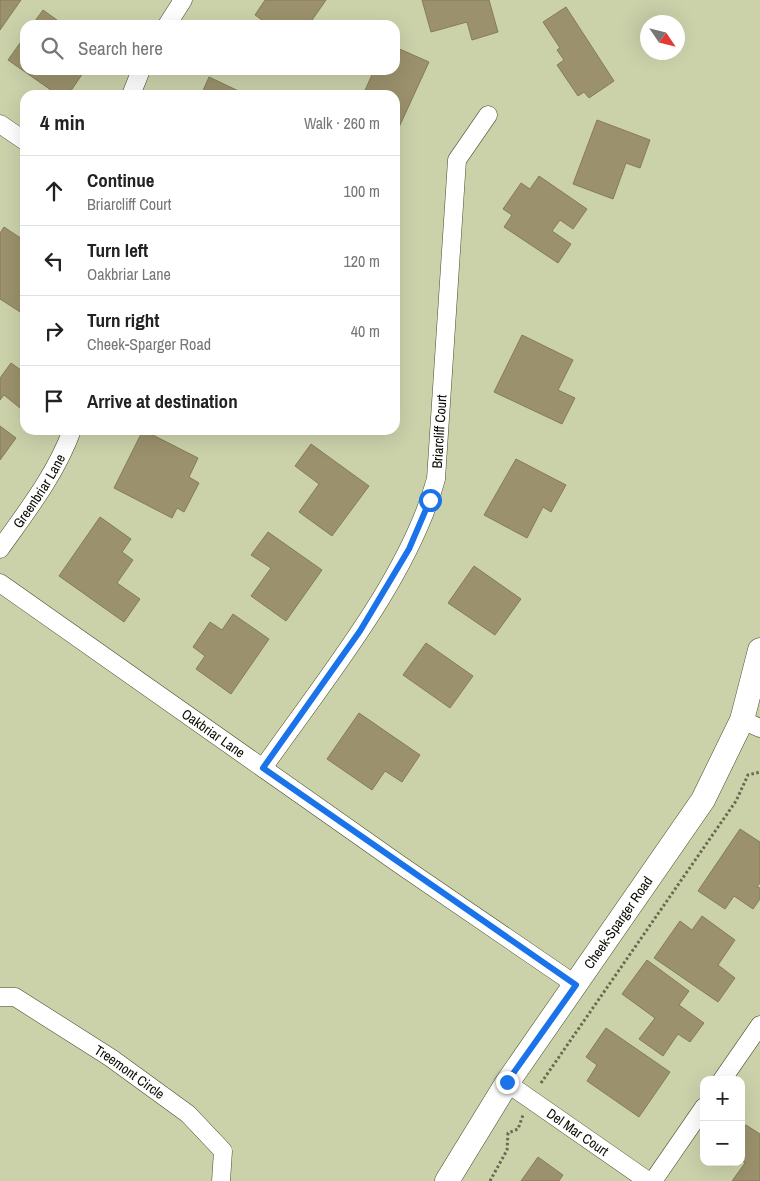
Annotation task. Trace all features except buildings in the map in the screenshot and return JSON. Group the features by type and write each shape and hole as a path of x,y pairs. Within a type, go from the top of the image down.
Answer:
{"main road":[{"name":"Cheek-Sparger Road","path":"447,1181 507,1082 703,800 751,724 760,650"}],"street":[{"path":"170,20 183,0"},
{"path":"133,90 139,75"},
{"name":"Briarcliff Court","path":"263,768 360,631 409,549 430,500 436,479 457,160 488,115"},
{"path":"0,124 20,138"},
{"name":"Greenbriar Lane","path":"0,549 47,482 66,447 70,435"},
{"name":"Oakbriar Lane","path":"0,583 576,985"},
{"name":"Treemont Circle","path":"0,997 15,997 54,1020 188,1114 222,1151 221,1181"},
{"path":"725,1076 760,1025"},
{"name":"Del Mar Court","path":"507,1082 648,1181"},
{"path":"653,1181 700,1113"}],"path":[{"path":"490,1181 507,1150 508,1133 518,1129 530,1099 736,801 748,775 760,772"}],"route":[{"path":"430,500 409,549 360,631 263,768 576,985 507,1082"}]}
